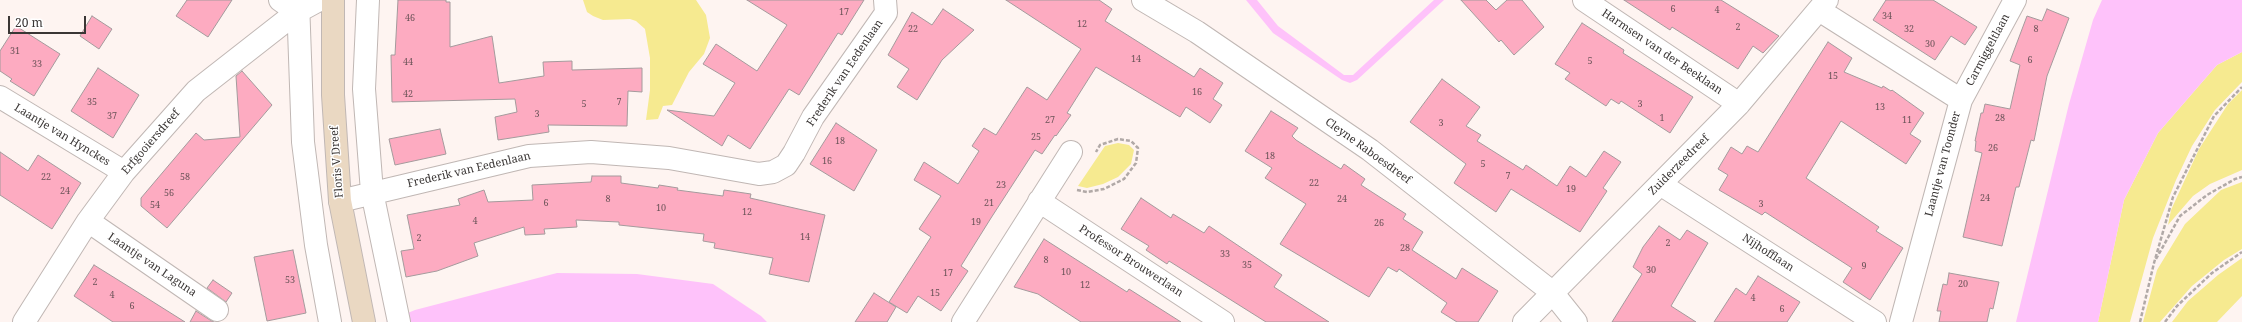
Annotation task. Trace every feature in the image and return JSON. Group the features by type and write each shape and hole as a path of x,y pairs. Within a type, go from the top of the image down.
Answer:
{"street":[{"name":"Erfgooiersdreef","path":"24,322 88,221 124,172 196,91 292,4 319,0"},
{"name":"Floris V Dreef","path":"333,0 332,95 340,201 363,317"},
{"path":"368,0 364,89 372,192 393,300 399,322"},
{"name":"Frederik van Eedenlaan","path":"340,201 372,192 529,156 591,152 669,158 759,174 773,172 786,165 812,117 886,13 885,0"},
{"name":"Cleyne Raboesdreef","path":"1144,0 1197,32 1370,150 1552,292 1576,322"},
{"name":"Harmsen van der Beeklaan","path":"1584,0 1739,104"},
{"name":"Carmiggeltlaan","path":"1961,100 2015,0"},
{"path":"292,4 304,142 316,245 330,322"},
{"name":"Zuiderzeedreef","path":"1524,322 1739,104 1823,5"},
{"name":"Laantje van Toonder","path":"1823,5 1961,100 1901,322"},
{"name":"Laantje van Hynckes","path":"0,97 124,172"},
{"path":"963,322 1071,152"},
{"name":"Nijhofflaan","path":"1660,184 1875,322"},
{"name":"Professor Brouwerlaan","path":"1039,201 1223,322"},
{"name":"Laantje van Laguna","path":"88,221 217,310"}],"path":[{"path":"2140,322 2154,262 2173,197 2214,116 2242,87"},
{"path":"1077,183 1073,189 1087,192 1104,189 1124,179 1136,163 1138,148 1131,141 1118,139 1100,145 1093,158"},
{"path":"2154,262 2180,216 2207,195 2235,179 2242,177"},
{"path":"2165,322 2177,306 2212,273 2242,252"}],"shaded area":[{"path":"583,0 696,0 706,15 710,38 704,54 689,72 672,105 663,106 658,119 646,120 650,90 650,58 645,29 636,21 630,19 603,20 593,16 587,12"},
{"path":"1246,0 1257,0 1278,26 1344,75 1353,75 1434,0 1444,0 1357,80 1350,83 1342,80 1273,33"},
{"path":"2102,0 2242,0 2242,52 2217,65 2158,133 2124,200 2098,322 2016,322 2069,104 2093,20"},
{"path":"2242,52 2242,82 2215,110 2192,146 2176,180 2153,238 2130,322 2098,322 2124,200 2158,133 2217,65"},
{"path":"2242,90 2242,170 2210,184 2193,196 2168,225 2171,210 2199,149 2228,104"},
{"path":"1118,143 1129,145 1134,150 1131,164 1118,177 1103,184 1087,188 1078,186 1105,146"},
{"path":"2242,182 2242,249 2224,260 2192,286 2160,322 2143,322 2157,270 2185,224 2221,190"},
{"path":"2242,258 2242,296 2217,322 2172,322 2188,301 2218,275"},
{"path":"557,273 637,274 713,284 761,316 767,322 386,322 415,310"}],"building":[{"path":"187,0 232,0 208,37 176,16"},
{"path":"398,0 446,0 446,2 450,2 450,47 492,36 499,83 544,76 543,62 572,61 572,70 642,68 642,92 628,91 627,126 548,125 549,132 498,140 495,117 517,112 515,99 392,102 391,55 395,55"},
{"path":"747,0 864,0 842,35 838,33 799,95 789,89 750,149 728,135 722,146 667,110 714,116 735,83 703,64 716,44 757,71 787,25"},
{"path":"1006,0 1099,0 1112,9 1105,21 1194,77 1200,68 1223,83 1213,99 1222,105 1210,123 1186,107 1180,117 1096,67 1067,113 1071,115 1042,154 1035,150 991,218 961,266 968,271 941,311 918,296 907,313 889,302 931,237 919,229 941,196 914,180 924,162 958,184 979,151 972,146 984,128 996,135 1027,87 1047,100 1081,49"},
{"path":"1461,0 1486,0 1496,10 1507,0 1522,0 1544,27 1514,55 1501,40 1499,42"},
{"path":"1624,0 1721,0 1779,36 1763,53 1753,46 1738,69 1672,27 1670,30"},
{"path":"1886,0 1933,0 1977,27 1965,45 1951,36 1935,60 1873,20"},
{"path":"943,9 974,30 942,60 917,100 897,87 909,69 888,55 912,12 932,25"},
{"path":"2047,9 2069,18 2047,76 2034,141 2031,140 2019,187 2016,187 2002,246 1963,237 1982,153 1975,151 1975,141 1981,113 1983,113 1985,104 2010,109 2020,65 2010,61 2027,16 2042,21"},
{"path":"92,16 112,29 99,49 80,36"},
{"path":"1582,23 1624,50 1623,53 1693,97 1670,133 1621,101 1619,104 1611,99 1606,106 1565,79 1570,73 1555,64"},
{"path":"16,26 60,54 34,96 10,81 12,79 0,71 0,51"},
{"path":"1828,42 1852,58 1844,72 1882,88 1883,86 1891,91 1892,90 1924,113 1910,134 1921,141 1906,164 1841,121 1806,178 1879,227 1876,231 1903,248 1870,300 1843,282 1852,268 1765,212 1762,215 1719,190 1728,175 1718,169 1731,147 1742,154 1747,146 1758,152"},
{"path":"98,68 139,95 113,138 71,111"},
{"path":"242,71 272,105 167,228 141,206 141,198 196,133 204,140 240,137 236,76"},
{"path":"1442,79 1480,107 1466,126 1481,135 1477,141 1523,170 1526,165 1557,186 1570,166 1586,177 1604,151 1621,162 1603,188 1607,191 1580,232 1511,189 1496,212 1454,183 1466,164 1410,122"},
{"path":"1271,111 1298,128 1292,136 1296,140 1341,169 1344,164 1365,179 1361,185 1406,214 1403,219 1423,232 1412,250 1456,279 1462,268 1498,291 1478,322 1457,322 1441,312 1447,303 1399,269 1397,272 1388,267 1369,297 1280,244 1306,204 1265,178 1272,168 1245,151"},
{"path":"836,123 877,150 854,191 810,164"},
{"path":"440,129 446,154 395,165 389,139"},
{"path":"0,152 28,171 38,155 81,183 52,229 0,195"},
{"path":"592,176 621,176 621,183 658,188 659,185 678,188 677,190 723,196 724,190 751,194 750,198 825,215 809,282 769,274 773,258 714,248 715,243 703,241 704,234 619,225 619,222 576,220 577,227 544,229 545,234 525,235 524,227 474,243 478,256 437,271 406,277 401,251 414,249 407,215 460,205 458,199 484,190 488,202 533,200 532,185 591,182"},
{"path":"1141,198 1171,218 1173,214 1204,233 1209,226 1282,275 1274,287 1329,322 1266,322 1169,261 1167,264 1146,250 1149,246 1121,229"},
{"path":"1659,226 1680,240 1687,230 1708,243 1671,306 1696,322 1612,322 1642,274 1633,267 1643,247"},
{"path":"1044,239 1127,292 1129,289 1181,322 1081,322 1038,294 1014,287"},
{"path":"293,250 306,313 267,321 254,257"},
{"path":"94,265 185,322 113,322 74,296"},
{"path":"1949,273 1999,282 1993,309 1990,308 1987,322 1939,322 1941,311 1937,311 1943,284 1947,285"},
{"path":"1758,276 1800,302 1787,322 1714,322 1736,288 1746,295"},
{"path":"213,280 232,293 226,302 207,288"},
{"path":"874,293 896,307 887,322 855,322"},
{"path":"196,311 210,320 214,322 190,322"}]}
